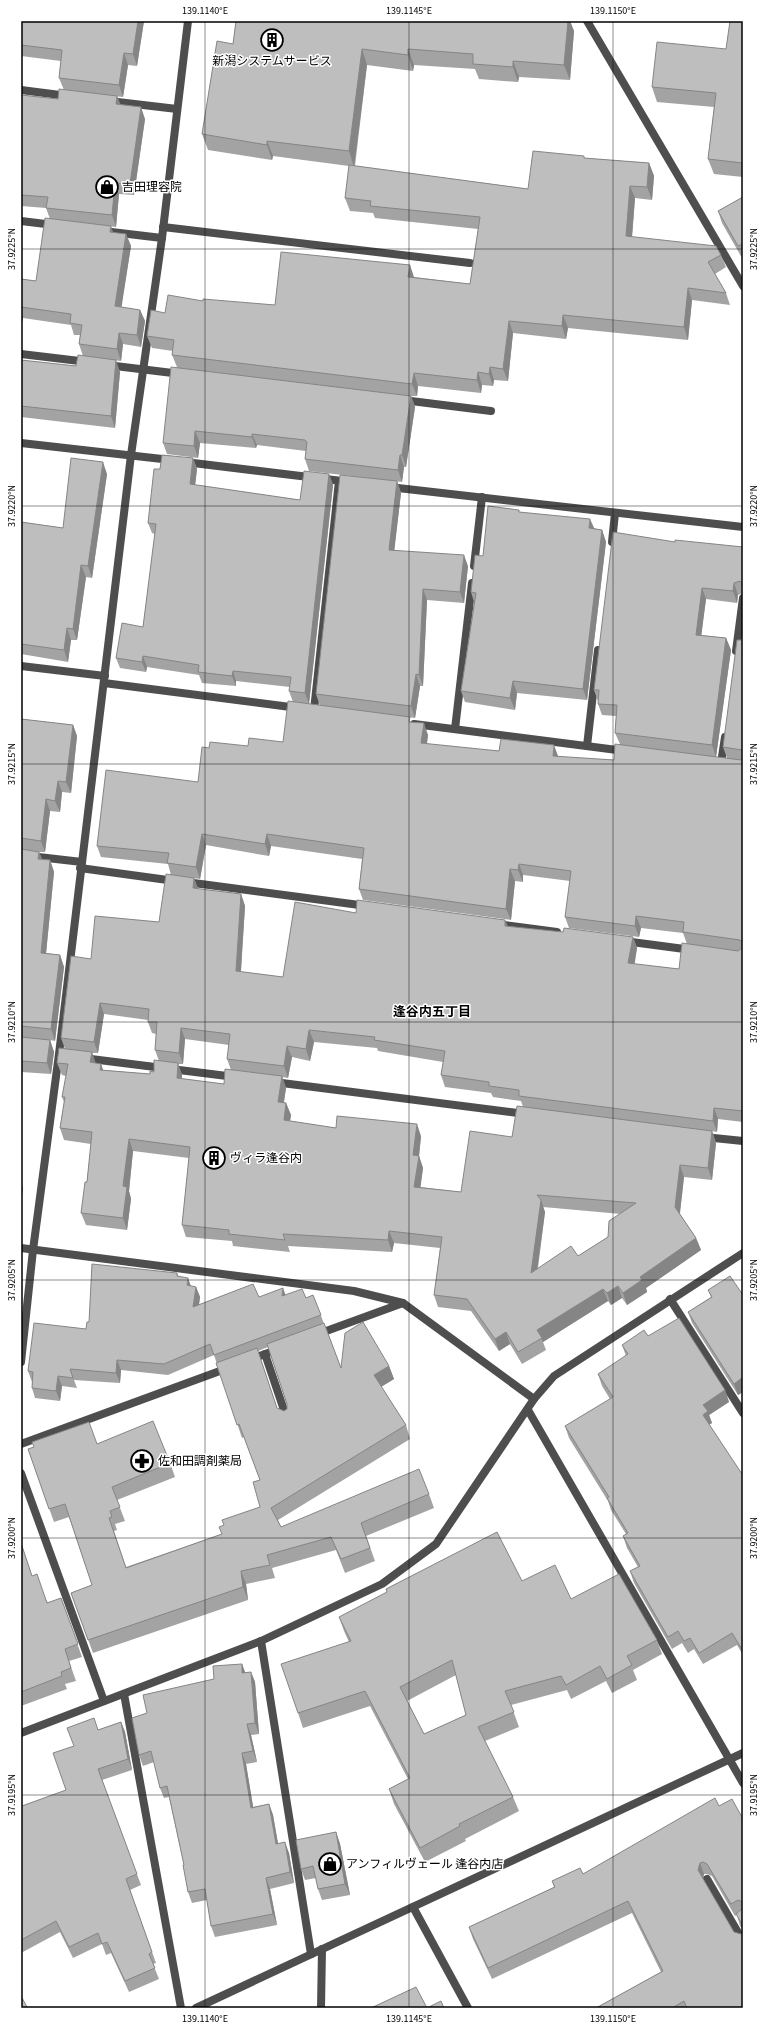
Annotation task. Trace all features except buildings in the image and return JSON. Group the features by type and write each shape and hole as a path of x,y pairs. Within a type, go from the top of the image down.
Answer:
{"street":[{"path":"21,1362 33,1250 62,1052 81,865 132,456 162,238 188,21"},
{"path":"587,21 743,286"},
{"path":"21,90 76,97"},
{"path":"99,100 177,109"},
{"path":"21,221 60,226"},
{"path":"163,227 470,263"},
{"path":"92,230 162,238"},
{"path":"21,354 192,375"},
{"path":"397,399 491,411"},
{"path":"21,443 362,483"},
{"path":"21,666 318,711 339,481"},
{"path":"377,485 743,527"},
{"path":"455,729 482,497"},
{"path":"611,552 615,513"},
{"path":"735,661 743,598"},
{"path":"587,746 599,645"},
{"path":"408,723 634,752"},
{"path":"721,763 725,732"},
{"path":"21,855 372,907"},
{"path":"491,923 570,934"},
{"path":"617,940 704,952"},
{"path":"62,1052 248,1078"},
{"path":"263,1080 538,1116"},
{"path":"696,1136 743,1142"},
{"path":"21,1248 354,1291 403,1303 534,1399"},
{"path":"21,1733 260,1641 382,1584 436,1544 534,1399 554,1376 743,1252"},
{"path":"670,1299 743,1414"},
{"path":"309,1338 403,1303"},
{"path":"21,1444 287,1346"},
{"path":"265,1354 287,1419"},
{"path":"528,1410 743,1783"},
{"path":"21,1473 104,1702"},
{"path":"260,1641 311,1954"},
{"path":"124,1694 181,2008"},
{"path":"196,2008 743,1753"},
{"path":"707,1879 736,1922 743,1941"},
{"path":"413,1907 468,2008"},
{"path":"321,2008 322,1949"}],"place":[{"name":"新潟システムサービス","path":"272,40"},
{"name":"吉田理容院","path":"107,187"},
{"name":"ヴィラ逢谷内","path":"214,1158"},
{"name":"佐和田調剤薬局","path":"142,1461"},
{"name":"アンフィルヴェール 逢谷内店","path":"330,1864"}],"district":[{"name":"逢谷内五丁目","path":"432,1011"}]}
